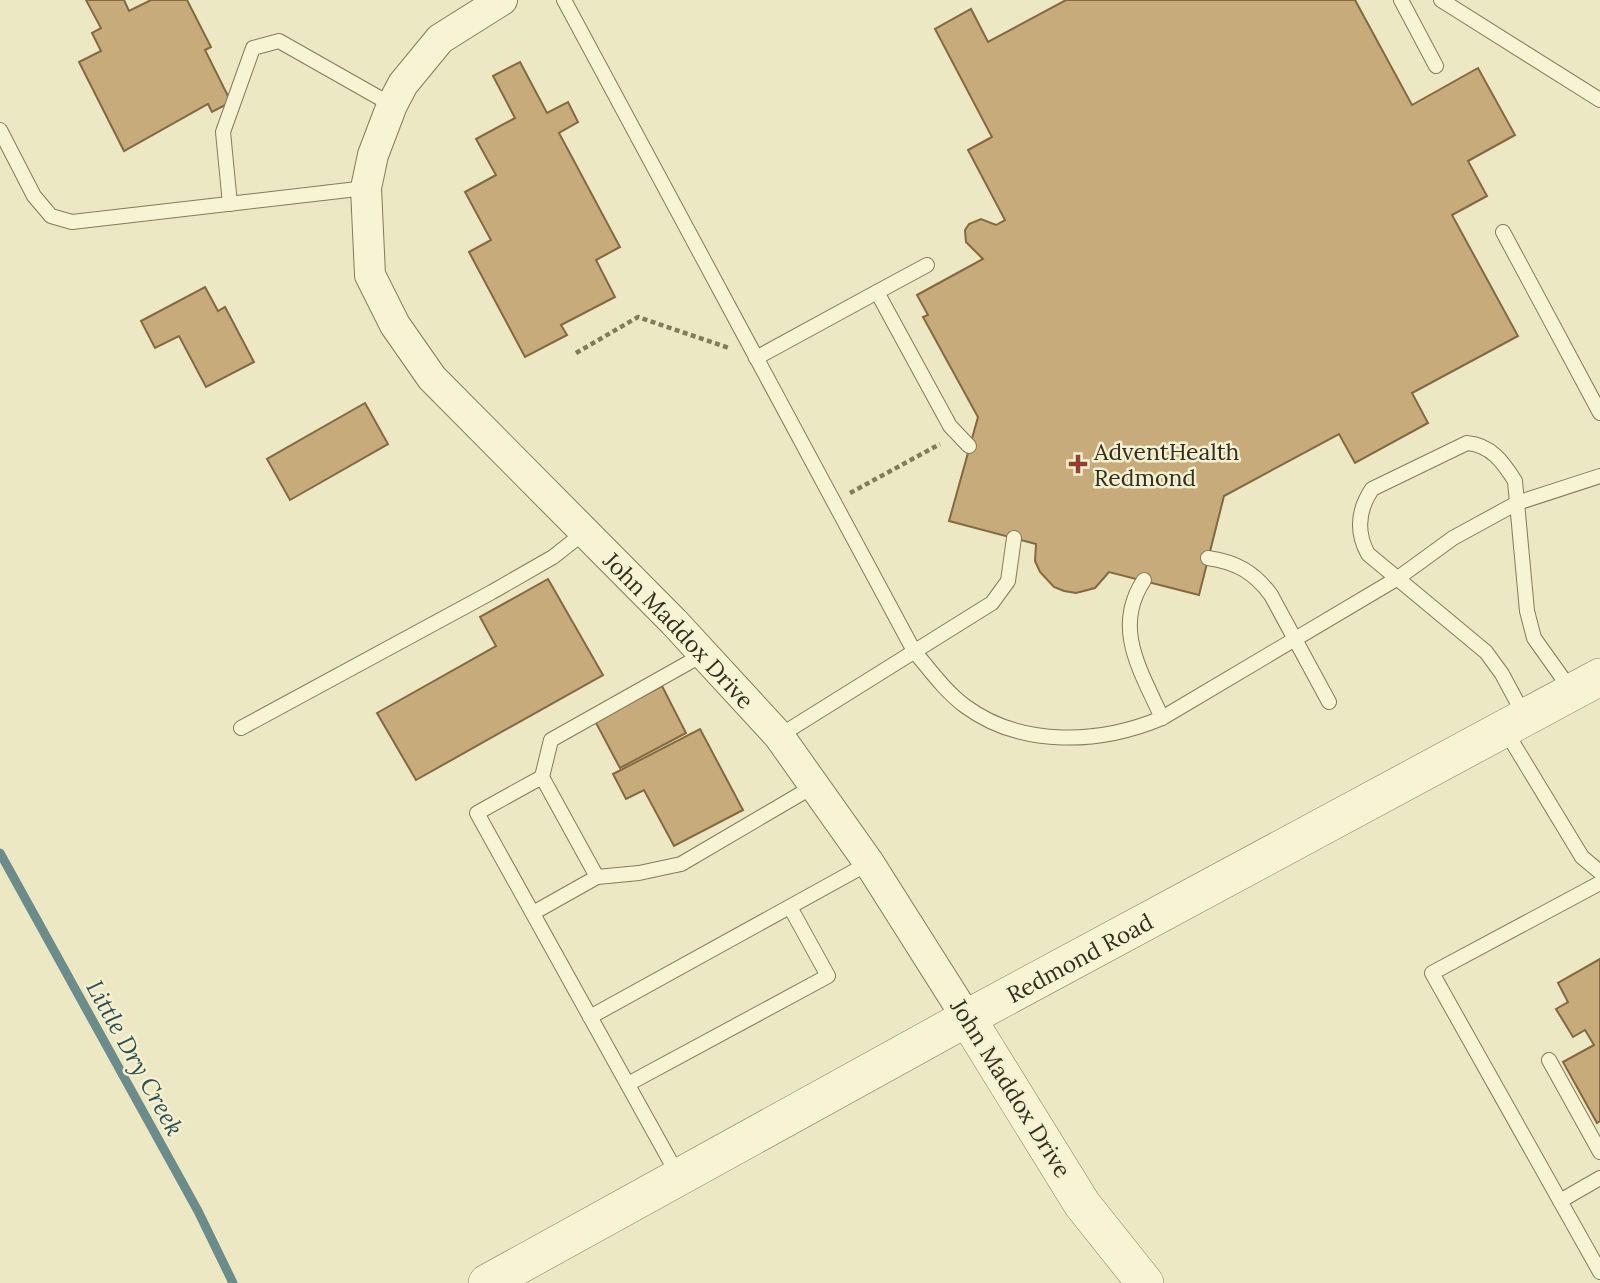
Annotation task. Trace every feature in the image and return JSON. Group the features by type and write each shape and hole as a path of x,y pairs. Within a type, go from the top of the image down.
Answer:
{"street":[{"name":"John Maddox Drive","path":"502,0 440,39 403,84 373,155 366,188 370,275 395,325 432,378 586,531 779,736 869,863 1082,1204 1145,1283"},
{"name":"Redmond Road","path":"487,1283 967,1018 1586,684"}],"lane":[{"path":"564,0 914,651 940,684 965,706 983,717 1015,728 1082,738 1130,731 1162,718 1398,578 1453,538 1517,503 1600,476"},
{"path":"1401,0 1436,66"},
{"path":"1441,0 1600,100"},
{"path":"230,204 223,132 253,48 279,41 392,105"},
{"path":"0,130 34,196 51,216 72,222 366,188"},
{"path":"1503,232 1600,413"},
{"path":"756,358 927,265"},
{"path":"877,292 950,426 969,446"},
{"path":"1586,684 1534,638 1527,611 1515,481 1504,462 1479,444 1453,448 1372,489 1363,503 1361,541 1368,554 1486,652 1502,674 1514,723 1582,858 1600,872"},
{"path":"241,728 504,585 553,557 586,531"},
{"path":"779,736 976,614 1003,591 1012,568 1014,538"},
{"path":"1208,558 1245,568 1260,580 1329,702"},
{"path":"1144,580 1133,597 1129,627 1137,660 1162,718"},
{"path":"597,877 542,777 551,740 704,654"},
{"path":"542,777 477,813 679,1177"},
{"path":"533,913 597,877 639,873 681,864 814,786"},
{"path":"590,1017 869,863"},
{"path":"1600,883 1432,973 1600,1272"},
{"path":"628,1084 828,976 790,907"},
{"path":"1549,1060 1600,1152"},
{"path":"1560,1201 1600,1178"}],"path":[{"path":"576,353 638,317 756,358"},
{"path":"834,502 958,434"}],"building":[{"path":"86,0 124,0 129,11 151,0 187,0 211,47 205,50 231,102 212,112 208,104 124,151 79,62 101,51 92,33 101,28"},
{"path":"1066,0 1355,0 1412,105 1478,68 1515,135 1468,161 1487,196 1452,215 1518,336 1412,393 1428,423 1355,463 1339,434 1224,496 1199,595 1109,572 1095,588 1076,593 1064,591 1054,587 1040,572 1035,561 1036,544 949,521 978,417 923,317 928,315 917,295 983,259 966,242 965,230 969,224 981,219 996,225 1005,220 968,150 992,137 935,29 971,9 988,42"},
{"path":"520,62 547,113 568,102 578,122 559,133 620,247 596,260 615,297 561,325 567,335 525,357 469,252 491,240 465,192 496,175 476,139 515,118 493,76"},
{"path":"205,287 218,311 225,307 254,362 206,387 179,336 155,348 141,321"},
{"path":"365,403 388,444 290,500 267,459"},
{"path":"548,579 603,675 416,780 377,713 496,646 480,617"},
{"path":"662,686 686,733 620,768 595,721"},
{"path":"700,729 743,810 674,846 644,790 626,799 613,774"},
{"path":"1600,959 1600,1121 1597,1123 1563,1062 1594,1045 1585,1030 1573,1037 1556,1009 1568,1002 1558,983"}],"waterway":[{"name":"Little Dry Creek","path":"0,853 198,1211 233,1283"}],"place":[{"name":"AdventHealth Redmond","path":"1078,464"}]}
